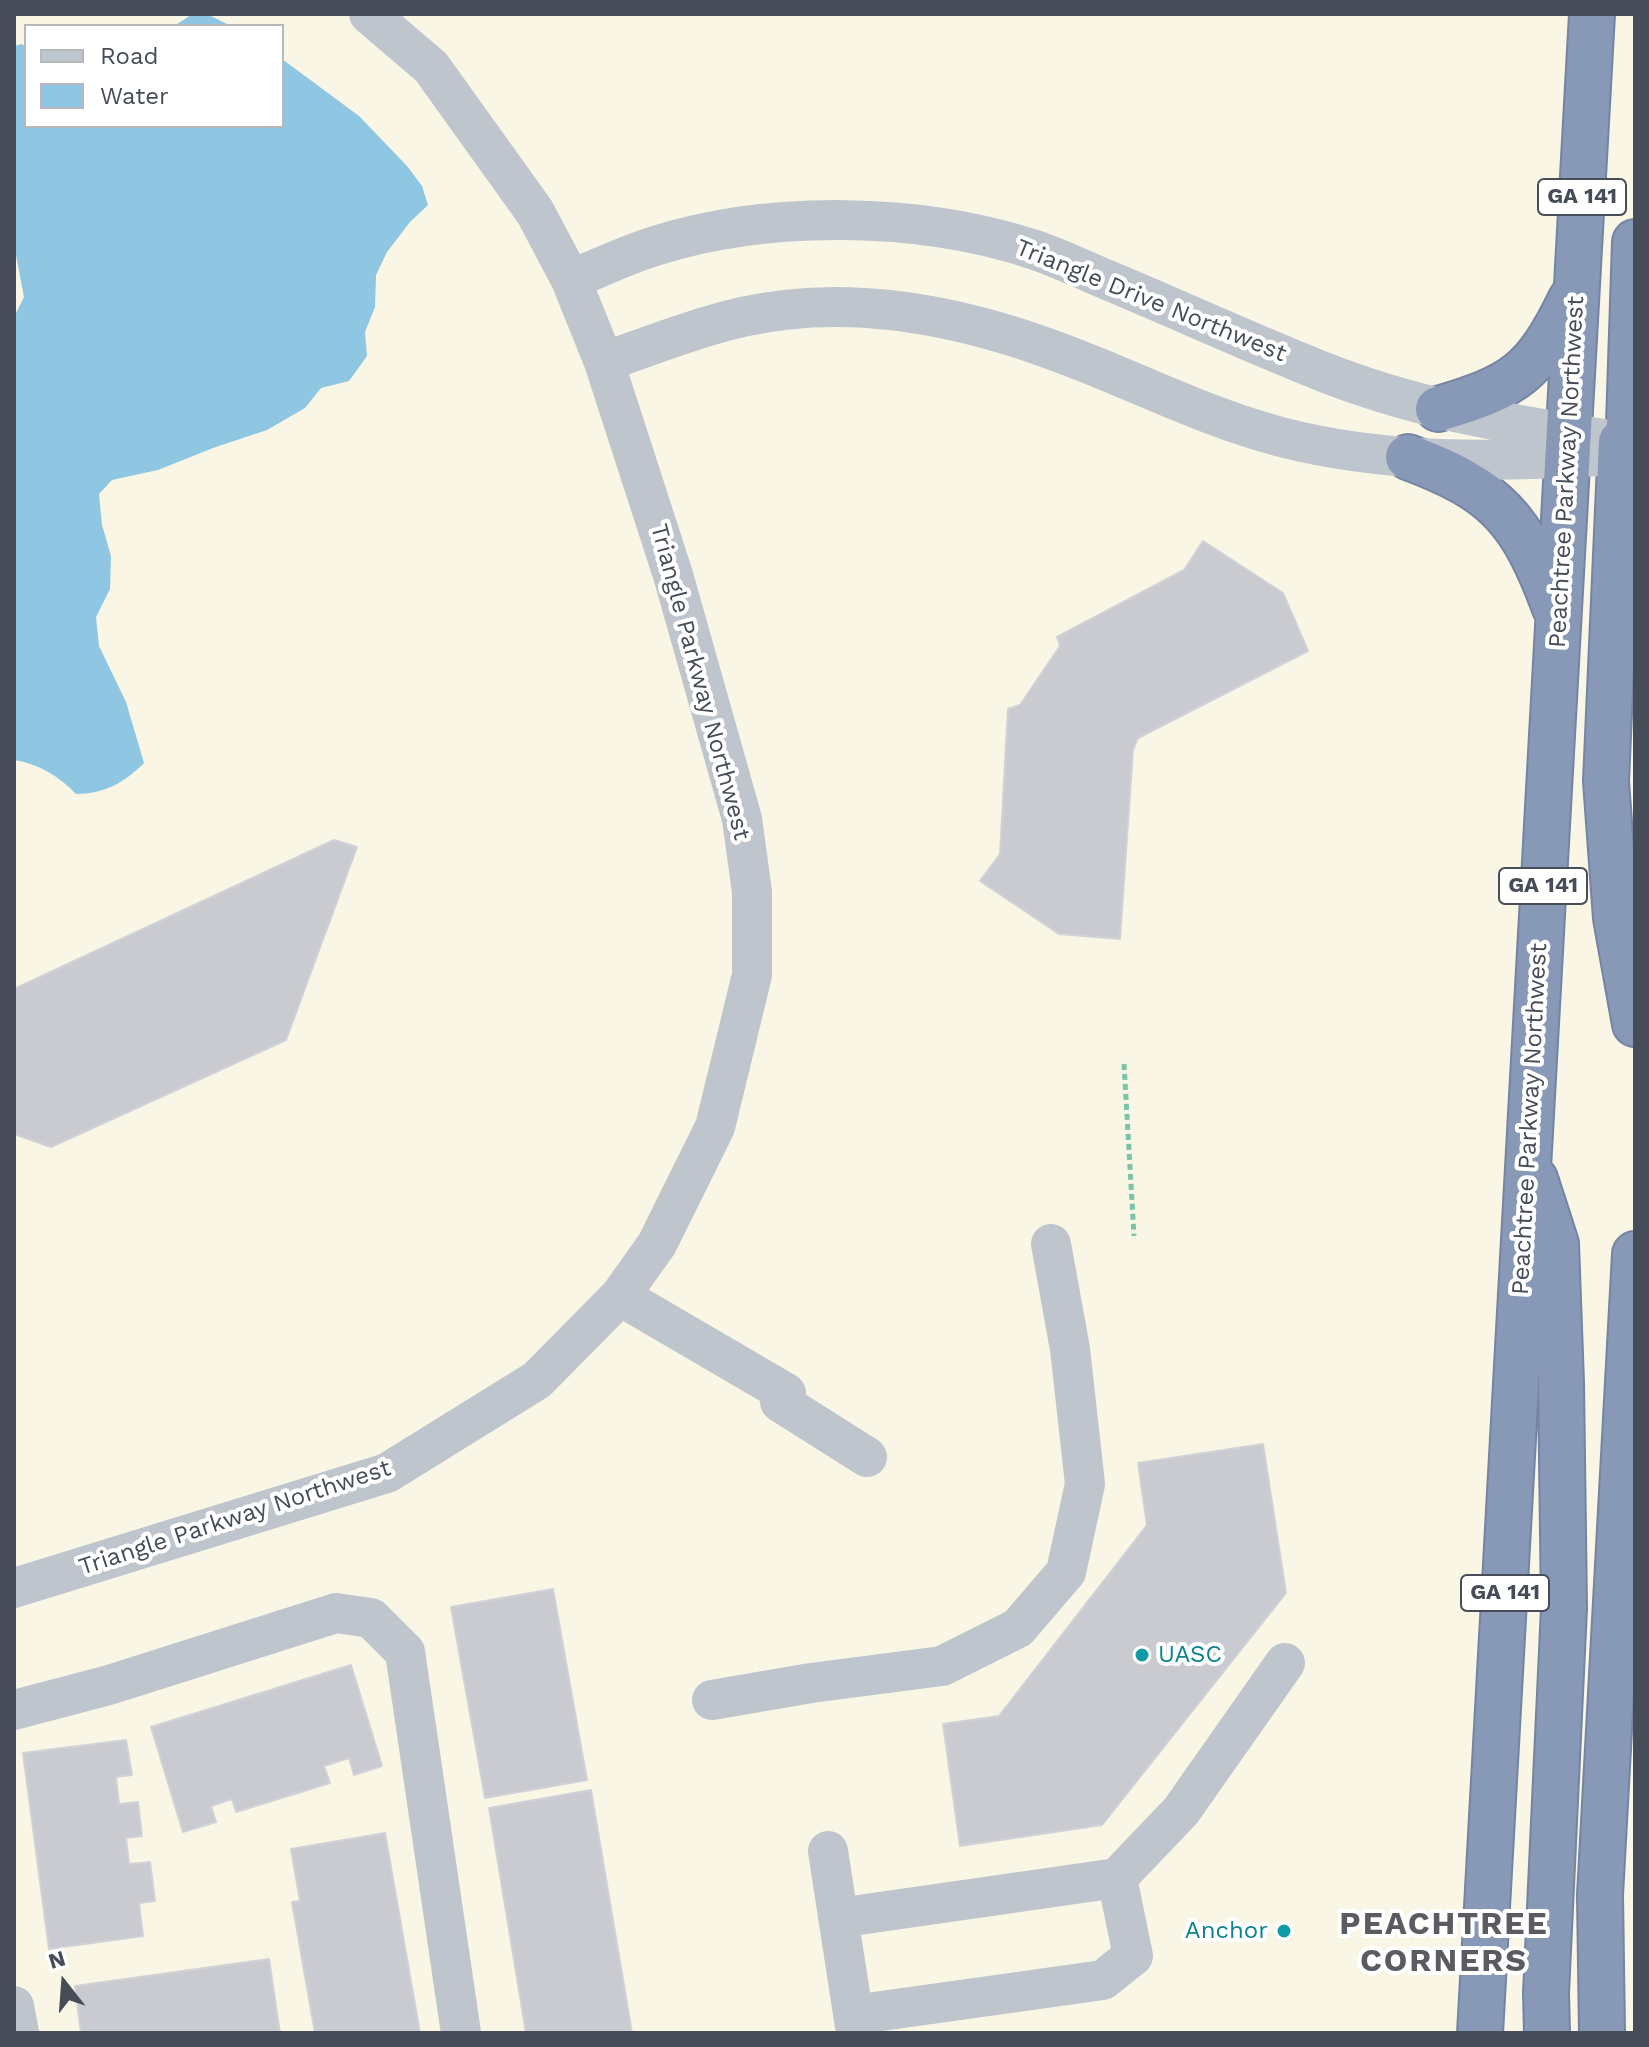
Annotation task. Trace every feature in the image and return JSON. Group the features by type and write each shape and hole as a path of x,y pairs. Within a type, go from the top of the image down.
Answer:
{"highway":[{"name":"Peachtree Parkway Northwest","path":"1480,2033 1592,14"},
{"path":"1635,242 1628,449 1606,781 1616,918 1635,1024"},
{"path":"1438,409 1488,393 1514,379 1533,363 1551,340 1577,286"},
{"path":"1408,457 1449,472 1480,490 1506,512 1538,567 1558,618"},
{"path":"1527,1154 1556,1244 1561,1383 1564,1608 1546,1993 1547,2033"},
{"path":"1602,2033 1600,1895 1631,1387 1635,1254"},
{"path":"1600,1895 1635,1945"}],"street":[{"name":"Triangle Parkway Northwest","path":"14,1588 387,1473 537,1380 620,1296 657,1244 715,1127 752,975 752,892 742,819 641,470 604,362 571,280 535,212 431,67 369,14"},
{"name":"Triangle Drive Northwest","path":"571,280 655,246 744,227 800,222 871,222 952,230 1033,250 1335,376 1568,446"},
{"name":"Triangle Drive Northwest","path":"604,362 742,317 830,307 905,311 971,323 1025,339 1183,405 1249,428 1327,446 1450,460 1568,446 1628,449"},
{"path":"712,1700 942,1666 1018,1628 1066,1572 1085,1484 1070,1349 1051,1244"},
{"path":"620,1296 783,1398 867,1457"},
{"path":"14,1710 109,1685 336,1613 371,1618 405,1652 461,2033"},
{"path":"838,1918 1117,1878 1181,1811 1285,1663"},
{"path":"828,1851 854,2024 1103,1980 1133,1956 1117,1878"},
{"path":"14,2006 19,2033"}],"path":[{"path":"1124,1064 1134,1236"}],"shaded area":[{"path":"14,14 1635,14 1635,2033 14,2033"}],"water":[{"path":"191,15 209,15 227,24 177,24"},
{"path":"14,46 24,46 24,128 284,128 284,60 359,116 407,166 422,186 428,205 387,252 376,275 375,307 365,332 367,356 349,381 321,388 305,408 267,430 158,470 112,480 99,494 102,525 111,556 110,589 96,617 99,646 126,702 144,763 113,786 76,794 48,772 14,760 14,317 24,297 14,245"}],"building":[{"path":"1203,541 1283,593 1308,651 1138,738 1133,750 1120,939 1059,934 980,881 1000,854 1008,709 1020,705 1060,646 1057,637 1184,570"},
{"path":"334,840 357,847 286,1040 51,1147 14,1134 14,989"},
{"name":"UASC","path":"1263,1444 1286,1593 1102,1825 960,1846 943,1724 999,1716 1147,1525 1138,1463"},
{"path":"553,1589 587,1780 485,1798 451,1607"},
{"path":"351,1665 382,1766 354,1775 349,1758 324,1766 330,1783 236,1812 232,1799 211,1806 216,1822 183,1832 151,1727"},
{"path":"126,1740 132,1775 116,1777 119,1804 138,1802 142,1836 126,1838 129,1864 150,1862 155,1901 139,1903 143,1936 49,1949 23,1753"},
{"path":"591,1790 632,2033 526,2033 489,1808"},
{"path":"385,1833 420,2033 315,2033 292,1902 300,1901 291,1849"},
{"path":"269,1959 280,2033 81,2033 75,1986"}],"place":[{"name":"UASC","path":"1142,1655"},
{"name":"Anchor","path":"1284,1931"}],"district":[{"name":"PEACHTREE CORNERS","path":"1444,1944"}]}
